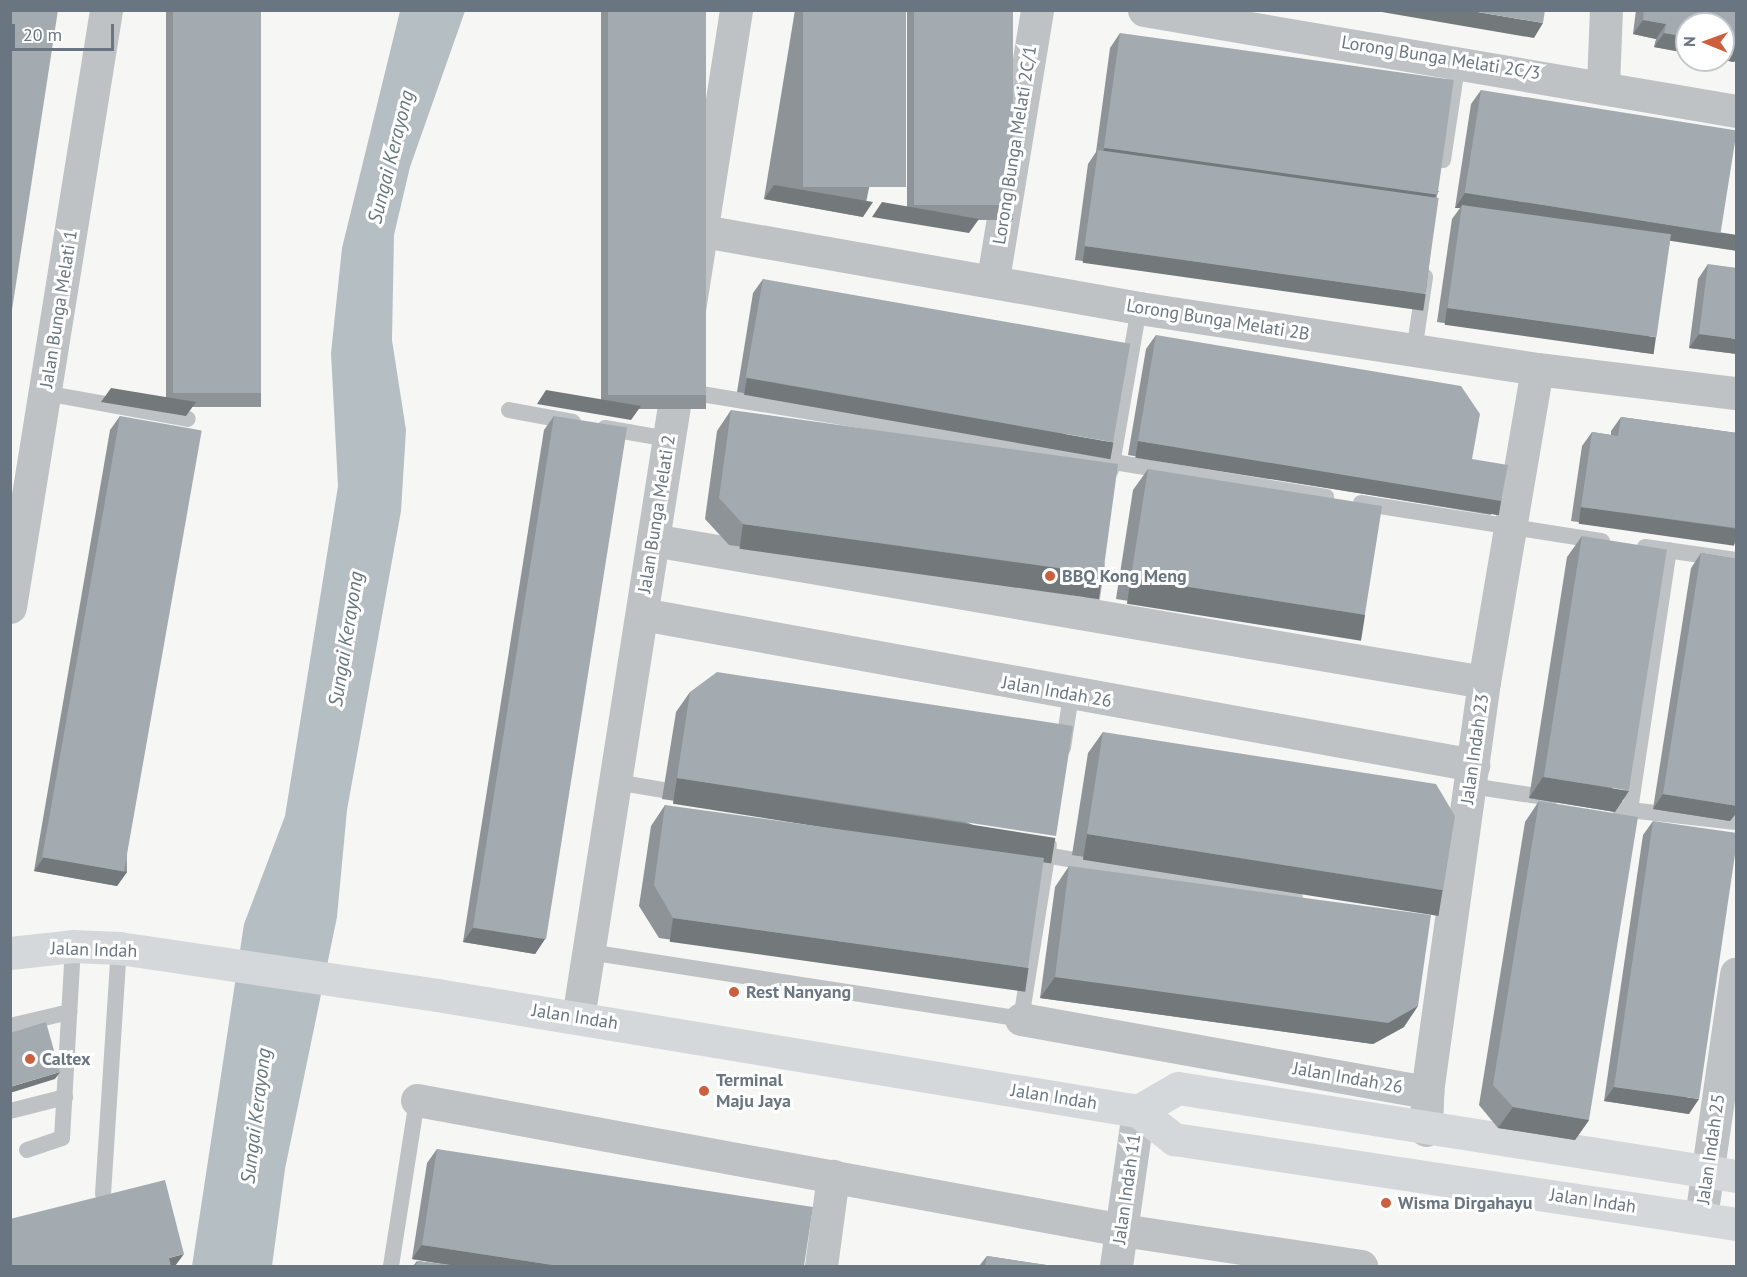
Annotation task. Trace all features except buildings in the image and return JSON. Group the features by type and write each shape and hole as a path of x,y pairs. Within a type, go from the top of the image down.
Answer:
{"street":[{"name":"Jalan Bunga Melati 1","path":"10,607 15,553 45,393 106,10"},
{"name":"Jalan Bunga Melati 2","path":"578,1018 736,10"},
{"name":"Lorong Bunga Melati 2C/1","path":"993,279 1037,10"},
{"name":"Lorong Bunga Melati 2C/3","path":"1144,10 1602,84 1737,111"},
{"path":"1602,84 1606,10"},
{"name":"Lorong Bunga Melati 2B","path":"703,231 993,279 1139,308 1537,369 1737,393"},
{"name":"Jalan Indah 23","path":"1426,1130 1438,922 1472,775 1484,682 1537,369"},
{"path":"653,540 1089,618 1484,682"},
{"name":"Jalan Indah 26","path":"642,614 1071,695 1472,775"},
{"name":"Jalan Indah","path":"10,953 73,946 119,948 437,995 1138,1111 1174,1139 1737,1224"},
{"name":"Jalan Indah 25","path":"1701,1217 1723,1173 1737,974"},
{"name":"Jalan Indah 26","path":"1021,1019 1427,1092"},
{"path":"1138,1111 1178,1088 1426,1130 1581,1140 1723,1173"},
{"path":"417,1100 1122,1230 1361,1266"},
{"name":"Jalan Indah 11","path":"1116,1266 1138,1111"},
{"path":"821,1266 833,1176"}],"lane":[{"path":"1440,177 1458,61"},
{"path":"1414,351 1428,258"},
{"path":"1107,494 1139,308"},
{"path":"678,390 1113,460 1511,529 1737,560"},
{"path":"45,393 188,419"},
{"path":"509,410 669,440"},
{"path":"1089,618 1099,550"},
{"path":"1623,858 1669,550"},
{"path":"1061,764 1071,695"},
{"path":"1472,775 1574,802"},
{"path":"616,782 709,798"},
{"path":"1596,806 1737,822"},
{"path":"589,952 1021,1019 1053,821"},
{"path":"1001,847 1319,902"},
{"path":"27,1150 62,1138 73,946"},
{"path":"104,1194 119,948"},
{"path":"10,1026 69,1012"},
{"path":"10,1111 65,1096"},
{"path":"391,1266 417,1100"}],"water":[{"name":"Sungai Kerayong","path":"400,11 465,11 410,167 394,235 392,340 406,430 401,511 347,810 337,917 285,1169 272,1266 192,1266 244,924 285,816 338,486 331,353 342,248"}],"place":[{"name":"BBQ Kong Meng","path":"1050,576"},
{"name":"Rest Nanyang","path":"734,992"},
{"name":"Caltex","path":"30,1059"},
{"name":"Terminal Maju Jaya","path":"704,1091"},
{"name":"Wisma Dirgahayu","path":"1386,1203"}]}
